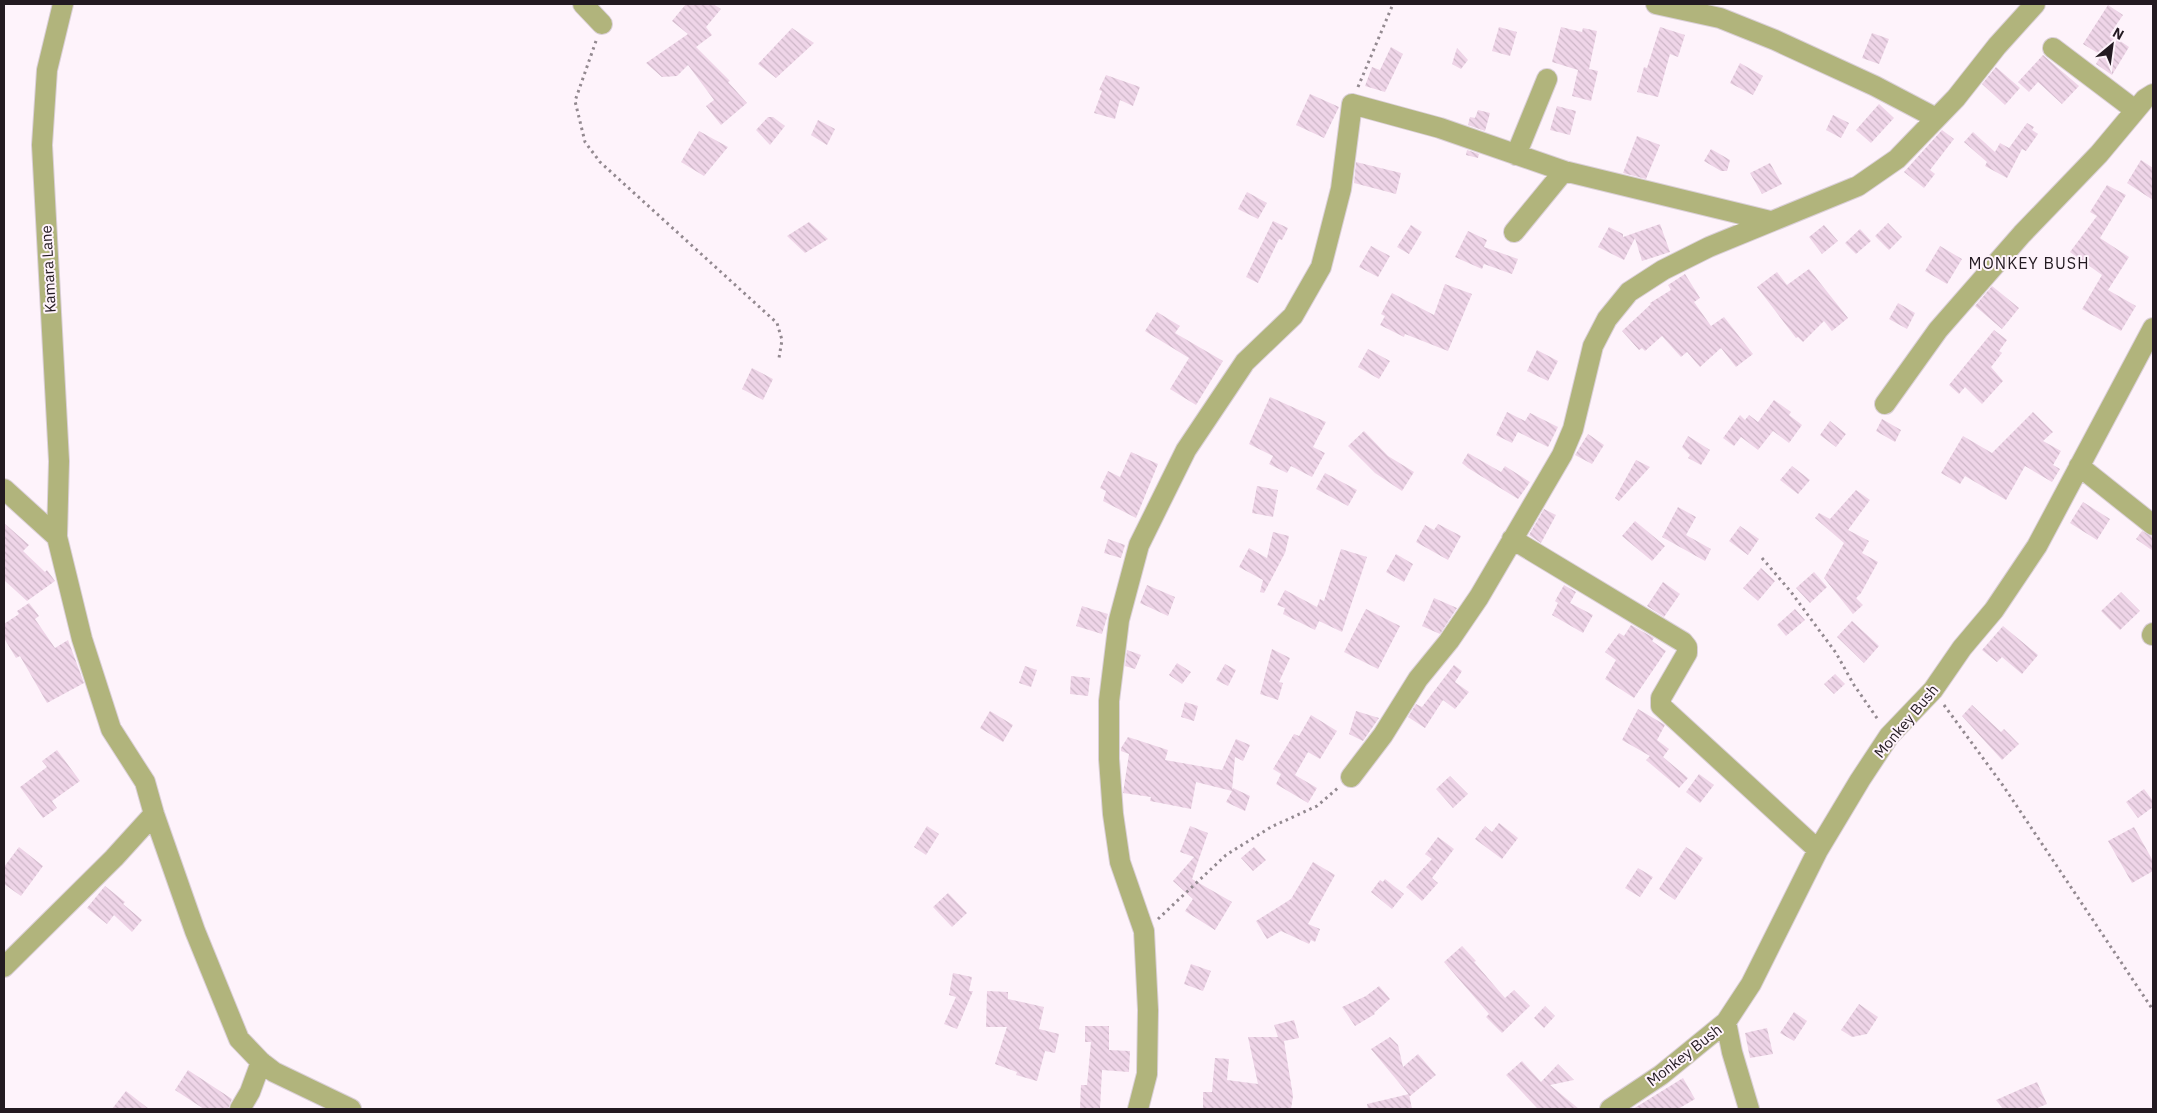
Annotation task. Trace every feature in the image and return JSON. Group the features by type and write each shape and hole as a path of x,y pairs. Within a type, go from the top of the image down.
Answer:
{"street":[{"name":"Kamara Lane","path":"64,4 47,70 42,145 60,461 57,537 82,639 111,730 145,782 154,814 195,931 239,1039 261,1062 274,1072 351,1109"},
{"path":"583,4 602,24"},
{"path":"1656,4 1720,18 1775,40 1875,86 1936,118"},
{"path":"1351,777 1383,735 1418,679 1449,642 1479,597 1562,456 1573,430 1594,346 1607,319 1628,292 1663,270 1709,247 1858,186 1898,159 1956,98 1997,46 2035,4"},
{"path":"2053,48 2135,110"},
{"path":"1516,155 1547,79"},
{"path":"1885,404 1938,330 2022,234 2099,154 2145,98 2153,94"},
{"path":"1138,1109 1147,1074 1148,1010 1144,930 1120,862 1113,814 1109,759 1109,701 1119,620 1139,546 1186,450 1245,362 1293,316 1321,267 1341,189 1352,104 1440,128 1564,171 1770,221"},
{"path":"1514,232 1564,171"},
{"name":"Monkey Bush","path":"1610,1109 1661,1075 1726,1022 1751,984 1818,850 1860,780 1889,736 1933,690 1962,648 1994,610 2037,546 2153,328"},
{"path":"2079,466 2153,525"},
{"path":"4,489 57,537"},
{"path":"1512,539 1683,642 1688,647 1687,653 1661,698 1661,706 1818,850"},
{"path":"4,967 114,858 154,814"},
{"path":"1726,1022 1732,1052 1749,1109"},
{"path":"240,1109 250,1092 261,1062"}],"path":[{"path":"1352,104 1393,4"},
{"path":"602,24 575,101 585,142 600,162 777,323 782,340 779,358"},
{"path":"1762,558 1791,592 1836,653 1854,685 1889,736"},
{"path":"1933,690 2009,795 2153,1010"},
{"path":"1144,930 1169,911 1226,855 1271,827 1317,806 1351,777"}],"building":[{"path":"686,4 713,4 721,9 706,27 712,35 696,47 730,81 728,82 747,103 721,125 706,106 714,100 688,65 677,76 662,77 646,63 688,34 672,21"},
{"path":"2108,5 2123,15 2110,34 2129,47 2112,75 2096,64 2101,55 2083,44"},
{"path":"1499,27 1517,32 1510,56 1492,51"},
{"path":"1561,27 1582,32 1583,28 1597,31 1589,69 1598,71 1591,101 1572,96 1578,70 1552,62"},
{"path":"1660,27 1685,35 1678,57 1670,54 1658,97 1637,92 1644,67 1647,68"},
{"path":"792,28 814,43 776,78 758,64"},
{"path":"1872,33 1889,39 1879,64 1862,58"},
{"path":"1391,47 1403,54 1385,92 1365,86 1372,67 1380,70"},
{"path":"1457,48 1468,60 1461,69 1452,64"},
{"path":"2043,55 2079,86 2062,104 2038,82 2029,92 2018,82"},
{"path":"1740,63 1763,76 1753,95 1730,83"},
{"path":"1996,67 2020,88 2005,105 1982,84"},
{"path":"1106,75 1140,87 1133,106 1120,100 1115,119 1094,113 1102,91 1099,90"},
{"path":"1310,94 1339,107 1324,138 1296,125"},
{"path":"1879,104 1894,118 1871,143 1856,130"},
{"path":"1557,106 1576,111 1570,135 1550,130"},
{"path":"1478,110 1490,113 1485,131 1468,125 1470,117 1475,118"},
{"path":"1833,115 1849,123 1841,138 1826,130"},
{"path":"768,117 773,117 785,126 770,145 756,130"},
{"path":"818,120 835,129 827,145 811,135"},
{"path":"2027,123 2034,127 2032,130 2038,134 2026,151 2022,149 2007,178 1985,166 1987,162 1964,142 1973,132 1995,152 2000,143 2009,148"},
{"path":"1942,130 1954,139 1930,170 1935,174 1924,188 1904,172"},
{"path":"699,131 728,147 704,176 681,162"},
{"path":"1637,136 1660,145 1646,179 1623,173"},
{"path":"1711,149 1730,160 1727,171 1721,171 1704,161"},
{"path":"1467,150 1479,154 1478,158 1466,155"},
{"path":"2141,160 2153,168 2153,200 2127,183"},
{"path":"1356,162 1401,173 1396,194 1354,183"},
{"path":"1770,163 1782,184 1762,194 1750,173"},
{"path":"2107,185 2126,195 2100,238 2129,257 2108,290 2136,306 2121,331 2082,309 2102,275 2070,252 2097,216 2090,212"},
{"path":"1247,192 1267,203 1258,219 1238,209"},
{"path":"1273,221 1288,228 1282,240 1279,239 1258,283 1246,277"},
{"path":"809,222 828,239 805,253 787,236"},
{"path":"1888,223 1902,237 1889,250 1875,236"},
{"path":"1660,224 1670,252 1642,261 1635,238 1624,260 1598,247 1609,227 1623,234 1623,237"},
{"path":"1411,225 1422,232 1409,254 1397,247"},
{"path":"1824,225 1838,241 1822,254 1809,237"},
{"path":"1860,229 1871,241 1856,254 1845,243"},
{"path":"1468,231 1487,240 1484,247 1518,259 1512,274 1484,264 1482,269 1455,257"},
{"path":"1371,246 1390,256 1378,277 1359,267"},
{"path":"1940,246 1962,259 1947,284 1925,271"},
{"path":"1809,269 1848,318 1832,331 1824,321 1803,342 1798,337 1796,338 1757,287 1777,272 1787,285"},
{"path":"1685,274 1700,298 1694,302 1711,326 1724,317 1753,354 1736,367 1721,348 1700,367 1687,352 1681,357 1662,336 1645,351 1642,348 1639,350 1622,331 1650,303 1671,290 1668,285"},
{"path":"1445,284 1472,294 1448,351 1405,334 1404,337 1380,325 1385,316 1381,314 1392,293 1434,315"},
{"path":"1992,286 2019,308 2002,329 1975,306"},
{"path":"1898,303 1915,313 1907,329 1889,319"},
{"path":"1157,312 1180,326 1175,333 1223,361 1196,405 1170,389 1189,358 1145,331"},
{"path":"1994,330 2007,340 1999,351 2002,353 1991,367 2003,381 1982,404 1965,387 1959,394 1949,385"},
{"path":"1368,349 1390,361 1379,379 1358,367"},
{"path":"1537,350 1558,361 1548,381 1527,371"},
{"path":"752,368 773,379 763,400 742,389"},
{"path":"1270,397 1326,422 1313,447 1325,453 1312,477 1291,466 1287,473 1269,464 1273,456 1249,444"},
{"path":"1774,400 1791,412 1789,415 1802,425 1789,443 1773,431 1758,450 1741,437 1734,446 1723,438 1740,415 1745,420 1749,415 1758,422"},
{"path":"1507,412 1525,421 1530,413 1558,427 1548,447 1518,432 1512,443 1496,435"},
{"path":"2033,412 2053,432 2043,441 2061,451 2053,465 2060,469 2052,482 2025,466 2006,500 1965,476 1960,484 1941,473 1963,436 1992,453"},
{"path":"1882,419 1901,430 1895,442 1876,431"},
{"path":"1830,421 1846,434 1836,447 1820,435"},
{"path":"1364,431 1388,456 1414,472 1402,491 1375,473 1348,446"},
{"path":"1588,434 1604,445 1592,464 1575,455"},
{"path":"1688,436 1710,450 1701,465 1688,458 1690,455 1682,447"},
{"path":"1131,452 1158,464 1136,518 1103,501 1106,491 1100,488 1108,471 1120,477"},
{"path":"1468,453 1501,472 1505,466 1530,482 1518,499 1462,463"},
{"path":"1636,460 1650,467 1619,501 1615,498"},
{"path":"1792,466 1810,480 1798,494 1780,480"},
{"path":"1325,473 1357,490 1348,506 1316,489"},
{"path":"1257,486 1278,490 1273,517 1252,513"},
{"path":"1856,490 1870,500 1848,530 1869,541 1862,553 1878,562 1861,593 1856,598 1863,605 1853,614 1824,578 1844,543 1815,518 1819,513 1830,519"},
{"path":"2083,502 2110,519 2097,540 2070,523"},
{"path":"1678,507 1696,517 1686,535 1711,549 1705,561 1662,537"},
{"path":"1544,509 1556,515 1541,543 1529,535"},
{"path":"1635,521 1665,546 1652,561 1622,536"},
{"path":"4,523 29,545 23,551 45,572 47,570 55,581 27,601 4,580"},
{"path":"1438,524 1461,536 1448,560 1416,542 1425,525 1434,530"},
{"path":"1740,526 1759,539 1748,555 1729,541"},
{"path":"2142,531 2153,537 2153,551 2136,539"},
{"path":"1273,532 1289,536 1285,553 1264,593 1260,592 1263,580 1239,567 1249,548 1267,558"},
{"path":"1108,539 1125,545 1121,558 1104,553"},
{"path":"1341,549 1367,557 1342,632 1319,621 1315,630 1283,614 1285,608 1277,605 1285,590 1317,607 1320,599 1324,601"},
{"path":"1396,554 1413,564 1404,582 1386,572"},
{"path":"1761,568 1775,581 1758,601 1743,588"},
{"path":"1814,572 1827,587 1810,603 1796,588"},
{"path":"1663,582 1680,594 1664,617 1647,606"},
{"path":"1147,585 1175,597 1168,616 1140,603"},
{"path":"1564,585 1576,592 1570,603 1593,615 1583,633 1552,615 1558,603 1555,601"},
{"path":"2121,592 2140,611 2120,630 2101,611"},
{"path":"1434,598 1457,608 1440,634 1422,626"},
{"path":"29,603 39,616 35,619 55,648 68,640 84,683 47,703 20,656 16,658 4,638 4,624 19,614 17,611"},
{"path":"1082,606 1108,614 1102,634 1076,626"},
{"path":"1366,609 1400,626 1378,669 1344,652"},
{"path":"1795,609 1805,620 1786,636 1777,625"},
{"path":"1852,621 1879,646 1864,663 1837,637"},
{"path":"1631,625 1654,638 1652,641 1666,651 1634,698 1605,679 1616,660 1605,652 1619,633 1624,636"},
{"path":"2003,626 2038,655 2022,674 2002,657 1997,662 1982,650"},
{"path":"1272,649 1290,658 1279,682 1283,683 1278,700 1260,694"},
{"path":"1127,650 1141,655 1135,669 1125,666"},
{"path":"1177,663 1191,672 1182,684 1169,675"},
{"path":"1225,664 1236,670 1228,686 1216,680"},
{"path":"1454,665 1462,671 1455,682 1469,692 1455,709 1443,700 1425,728 1408,717 1416,704 1422,707"},
{"path":"1025,666 1037,670 1031,687 1019,683"},
{"path":"1835,674 1845,684 1834,694 1824,684"},
{"path":"1071,676 1090,678 1088,696 1070,694"},
{"path":"1185,702 1198,706 1194,721 1181,717"},
{"path":"1972,705 2001,732 2004,729 2019,744 2002,760 1962,716"},
{"path":"1638,709 1665,725 1657,740 1669,749 1663,757 1688,778 1679,788 1646,760 1650,756 1622,740"},
{"path":"990,711 1013,725 1003,742 980,728"},
{"path":"1356,711 1379,718 1363,741 1349,734"},
{"path":"1311,715 1337,731 1320,759 1308,752 1295,775 1317,788 1308,803 1276,784 1281,774 1273,769 1294,734 1299,736"},
{"path":"1128,737 1168,750 1165,760 1222,770 1236,739 1250,745 1243,761 1235,757 1232,790 1233,788 1250,796 1245,811 1226,802 1232,791 1196,782 1191,809 1150,801 1151,797 1123,793 1129,754 1121,751 1121,748"},
{"path":"57,750 80,781 52,801 57,808 43,818 20,787 47,767 42,761"},
{"path":"1699,774 1714,785 1700,803 1686,792"},
{"path":"1450,776 1468,794 1453,808 1436,789"},
{"path":"2144,789 2153,801 2153,807 2138,818 2126,802"},
{"path":"1499,823 1518,838 1502,859 1475,839 1485,826 1492,832"},
{"path":"927,826 939,834 926,855 914,847"},
{"path":"1190,826 1208,833 1192,879 1232,902 1215,930 1185,911 1193,899 1173,881 1194,857 1180,852"},
{"path":"2134,827 2153,861 2153,871 2132,883 2108,841"},
{"path":"1438,837 1454,849 1432,878 1438,883 1422,901 1406,887 1432,859 1425,854"},
{"path":"19,847 43,866 21,896 4,884 4,867"},
{"path":"1254,847 1266,860 1253,871 1241,858"},
{"path":"1686,847 1703,858 1675,900 1659,889"},
{"path":"1313,862 1335,875 1308,924 1320,929 1315,942 1311,940 1309,944 1281,931 1267,939 1256,921 1291,899"},
{"path":"1638,868 1653,877 1640,897 1625,888"},
{"path":"1385,879 1404,894 1392,909 1371,892 1380,880 1383,882"},
{"path":"105,886 125,902 123,904 142,920 132,932 114,915 107,924 87,908"},
{"path":"948,893 967,913 952,927 933,907"},
{"path":"1462,946 1505,998 1514,990 1530,1006 1502,1033 1486,1017 1489,1014 1444,962"},
{"path":"1191,964 1211,971 1203,991 1184,984"},
{"path":"953,973 972,977 969,991 973,991 957,1029 944,1024 956,997 949,995"},
{"path":"1379,986 1390,999 1375,1014 1355,1026 1342,1007 1366,996"},
{"path":"987,991 1008,992 1008,999 1044,1007 1039,1029 1059,1034 1055,1053 1045,1051 1037,1081 1016,1075 1017,1072 995,1064 1007,1027 986,1027"},
{"path":"1859,1004 1878,1017 1867,1034 1852,1037 1841,1030"},
{"path":"1545,1006 1555,1016 1544,1028 1534,1018"},
{"path":"1794,1012 1807,1021 1794,1041 1780,1033"},
{"path":"1294,1020 1299,1038 1284,1041 1293,1096 1291,1109 1203,1109 1203,1092 1212,1092 1215,1058 1229,1059 1227,1080 1258,1084 1248,1037 1278,1037 1274,1025"},
{"path":"1085,1026 1109,1026 1109,1050 1130,1051 1129,1072 1102,1070 1100,1109 1080,1109 1081,1085 1087,1085 1091,1042 1085,1042"},
{"path":"1767,1028 1773,1054 1750,1058 1745,1033"},
{"path":"1390,1037 1398,1045 1403,1067 1418,1054 1436,1075 1410,1096 1371,1049"},
{"path":"1522,1061 1541,1082 1558,1064 1574,1080 1550,1085 1579,1109 1538,1109 1506,1075"},
{"path":"188,1070 232,1099 228,1109 204,1109 175,1090"},
{"path":"1683,1078 1695,1099 1678,1109 1633,1109"},
{"path":"2037,1082 2047,1104 2035,1109 2003,1109 1996,1100"},
{"path":"126,1091 149,1109 112,1109"},
{"path":"1409,1094 1412,1109 1368,1109 1367,1104"}],"district":[{"name":"MONKEY BUSH","path":"2029,263"}]}
